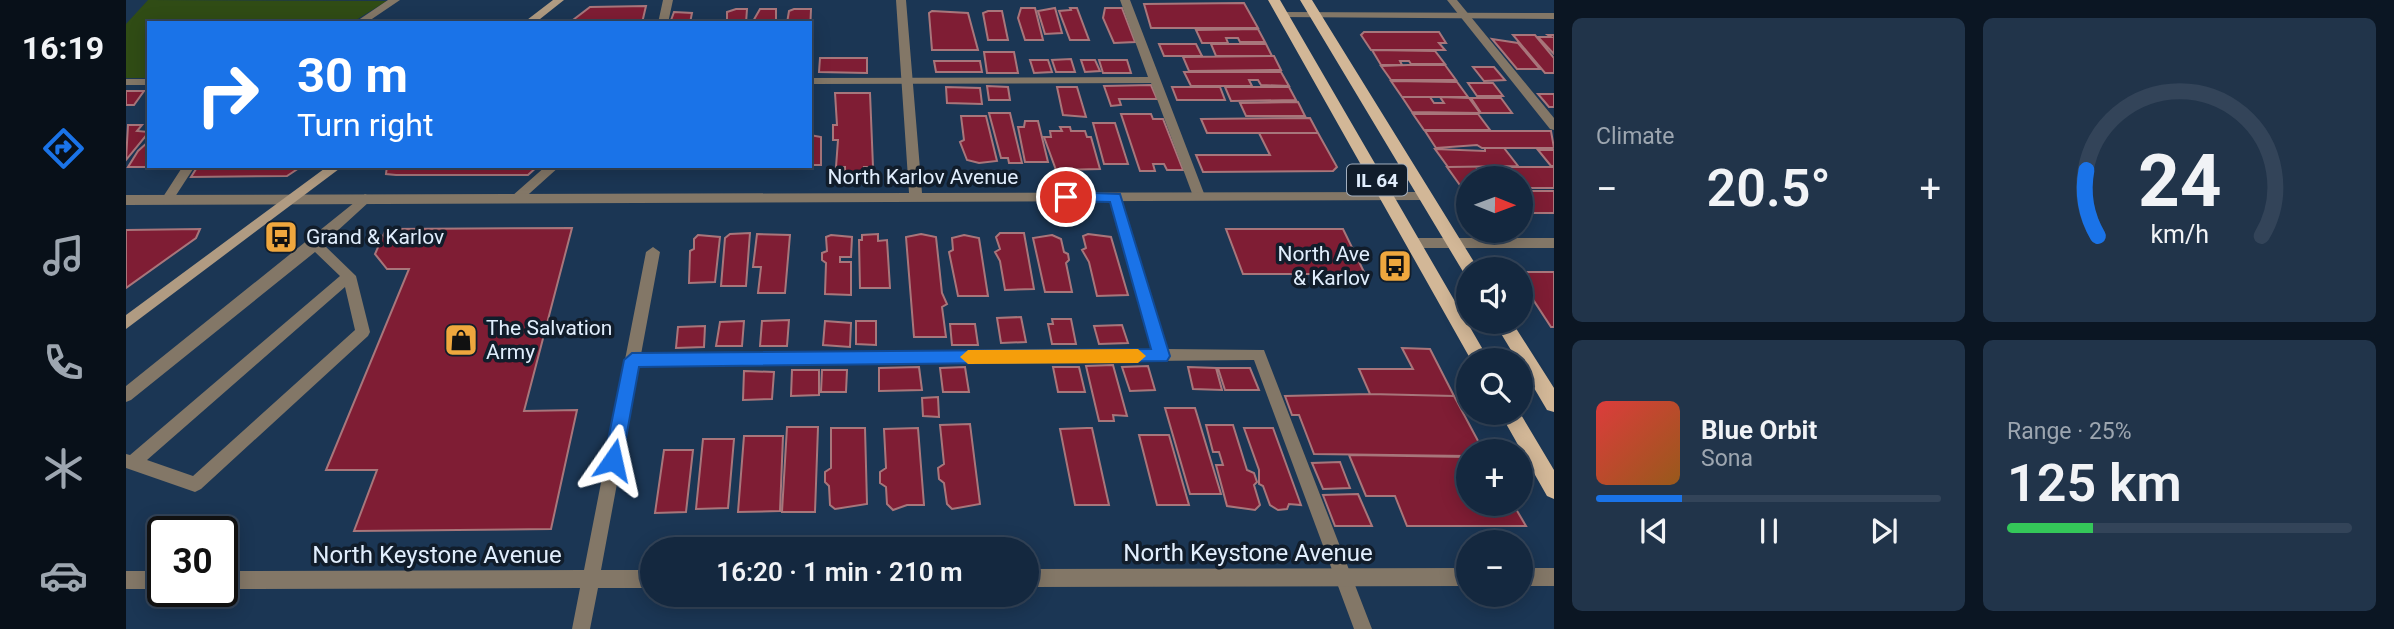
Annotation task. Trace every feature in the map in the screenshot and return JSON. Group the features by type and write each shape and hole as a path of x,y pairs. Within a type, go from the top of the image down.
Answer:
{"main road":[{"path":"531,21 559,0"},
{"name":"IL 64","path":"1274,0 1473,348"},
{"name":"IL 64","path":"1306,0 1463,257"},
{"path":"126,323 334,168"},
{"path":"1510,334 1554,404"},
{"path":"1517,425 1554,489"}],"street":[{"path":"362,21 395,0"},
{"path":"663,21 668,0"},
{"path":"901,0 916,198"},
{"path":"1125,0 1199,197"},
{"path":"1452,0 1549,113 1554,126"},
{"path":"1283,15 1554,16"},
{"path":"812,81 1155,79"},
{"path":"126,82 147,82"},
{"path":"167,200 188,168"},
{"path":"516,199 552,168"},
{"name":"North Karlov Avenue","path":"126,200 1426,196"},
{"path":"1115,197 1162,356"},
{"path":"126,395 315,244 365,199"},
{"path":"1413,243 1554,243"},
{"path":"129,462 195,484 363,332 349,276 315,244"},
{"path":"581,629 653,253"},
{"path":"129,462 349,276"},
{"path":"632,360 1259,354 1363,629"},
{"path":"1533,577 1554,576"},
{"name":"North Keystone Avenue","path":"1039,578 1456,577"},
{"name":"North Keystone Avenue","path":"238,580 640,579"},
{"path":"126,580 147,580"}],"green space":[{"path":"148,0 387,1 354,21 147,21 147,78 126,78 126,24"}],"building":[{"path":"1244,3 1258,28 1151,28 1144,4"},
{"path":"646,6 642,21 572,21 590,7"},
{"path":"1021,8 1035,8 1043,40 1025,40 1018,18"},
{"path":"1055,8 1062,33 1045,34 1038,11"},
{"path":"1070,8 1077,8 1089,40 1070,40 1059,11 1071,10"},
{"path":"1105,8 1122,8 1135,42 1114,43 1103,18"},
{"path":"747,9 746,21 724,21 727,12"},
{"path":"760,9 776,9 776,21 753,21"},
{"path":"811,9 810,21 787,21 789,11"},
{"path":"1002,11 1008,40 988,40 983,13"},
{"path":"674,12 692,13 690,21 671,21"},
{"path":"929,13 968,13 978,50 932,50"},
{"path":"1258,29 1265,42 1240,42 1238,38 1226,38 1228,43 1202,43 1196,30"},
{"path":"1364,32 1439,32 1446,43 1439,43 1445,50 1371,50 1361,35"},
{"path":"1513,35 1535,35 1554,58 1554,73 1545,73"},
{"path":"1548,35 1554,35 1554,54 1538,37 1551,37"},
{"path":"1492,39 1518,43 1540,69 1517,69"},
{"path":"1159,44 1196,44 1202,56 1164,56"},
{"path":"1211,44 1266,44 1272,56 1216,56"},
{"path":"1372,50 1435,51 1445,64 1411,64 1409,61 1400,61 1402,65 1381,65"},
{"path":"984,52 1014,52 1018,73 987,73"},
{"path":"1274,56 1281,70 1189,71 1183,57"},
{"path":"820,58 867,58 867,73 819,72"},
{"path":"1071,59 1075,72 1056,72 1052,60"},
{"path":"1030,60 1048,60 1052,72 1034,73"},
{"path":"1081,60 1095,60 1100,71 1085,72"},
{"path":"1099,60 1127,60 1131,73 1103,73"},
{"path":"934,61 980,61 982,72 936,72"},
{"path":"1445,65 1456,80 1391,80 1381,66"},
{"path":"1473,67 1494,67 1505,80 1484,81"},
{"path":"1184,72 1281,72 1289,86 1261,85 1258,80 1249,80 1252,86 1191,86"},
{"path":"1391,81 1457,82 1468,97 1402,97"},
{"path":"1468,83 1493,83 1503,96 1477,96"},
{"path":"1151,85 1157,99 1119,99 1121,105 1111,106 1104,86"},
{"path":"987,86 1008,87 1010,100 989,100"},
{"path":"946,87 980,88 982,104 947,103"},
{"path":"1057,87 1077,87 1086,117 1063,115"},
{"path":"1172,87 1220,87 1225,100 1177,100"},
{"path":"1225,87 1289,87 1296,100 1231,101"},
{"path":"126,91 144,91 134,105 126,105"},
{"path":"835,93 870,93 873,167 864,167 865,173 845,173 845,167 836,167 838,140 833,140 833,125 837,125"},
{"path":"1538,94 1554,94 1554,107 1549,107"},
{"path":"1402,97 1430,97 1434,103 1444,103 1440,97 1469,98 1480,113 1412,112"},
{"path":"1471,98 1501,98 1512,113 1481,113"},
{"path":"1298,102 1305,116 1246,116 1240,103"},
{"path":"989,113 1010,113 1022,163 1009,163 1008,158 1001,158"},
{"path":"1121,114 1151,114 1153,119 1163,119 1183,170 1167,170 1164,164 1153,164 1155,171 1140,171"},
{"path":"1413,114 1478,114 1490,130 1424,130"},
{"path":"961,116 986,116 997,161 979,163 967,160 960,142 964,140"},
{"path":"1310,118 1318,133 1207,133 1201,119"},
{"path":"1025,121 1038,121 1048,162 1025,162 1018,127 1024,127"},
{"path":"1093,123 1115,123 1128,164 1104,164"},
{"path":"128,125 142,125 137,131 147,132 147,134 126,160"},
{"path":"1060,127 1070,127 1071,131 1085,131 1087,137 1091,137 1100,169 1056,170 1044,137 1051,137 1050,131 1062,131"},
{"path":"1425,131 1551,131 1554,148 1482,148 1477,145 1436,148"},
{"path":"1259,133 1318,133 1337,167 1333,171 1203,172 1196,155 1270,155"},
{"path":"812,135 821,137 821,165 812,165"},
{"path":"147,143 147,167 128,167"},
{"path":"1485,148 1504,148 1518,166 1448,167 1435,149 1485,151"},
{"path":"1538,150 1554,150 1554,166 1551,166"},
{"path":"1447,167 1456,167 1456,180"},
{"path":"1533,167 1554,167 1554,188 1533,188"},
{"path":"197,168 299,168 287,176 191,177"},
{"path":"387,168 536,168 528,175 386,174"},
{"path":"1533,191 1554,191 1554,213 1533,213"},
{"name":"The Salvation Army","path":"572,228 524,411 577,410 551,529 354,531 377,470 326,470 409,269 387,269 375,254 386,229"},
{"path":"200,229 196,238 126,288 126,230"},
{"path":"1226,229 1343,229 1365,274 1243,274"},
{"path":"750,233 746,286 721,286 725,238 730,234"},
{"path":"1000,233 1024,233 1034,289 1005,290 1000,261 995,252 1000,249 996,237"},
{"path":"757,234 790,235 785,293 758,293 761,267 753,267"},
{"path":"878,234 878,241 887,240 890,288 860,288 859,240 862,240 862,235"},
{"path":"921,234 936,237 942,293 947,304 942,307 946,337 914,337 906,237"},
{"path":"1088,234 1111,237 1128,295 1097,296 1089,262 1082,250 1086,248 1083,236"},
{"path":"698,235 720,237 715,282 689,283 690,251 694,249 694,239"},
{"path":"964,235 979,238 988,296 958,296 949,252 953,250 952,238"},
{"path":"1052,235 1061,239 1064,252 1068,254 1069,260 1066,263 1072,292 1045,292 1033,238"},
{"path":"826,237 852,237 851,257 840,257 840,262 851,262 851,295 825,294 826,263 822,260 822,253 827,251"},
{"path":"1533,272 1554,272 1554,327 1551,327 1533,299"},
{"path":"1021,317 1026,342 1001,343 997,318"},
{"path":"1052,319 1071,319 1076,344 1052,344 1048,324 1053,324"},
{"path":"789,320 787,346 760,346 762,321"},
{"path":"744,321 742,346 716,346 720,322"},
{"path":"825,321 851,323 850,347 823,345"},
{"path":"856,321 876,321 876,345 856,344"},
{"path":"950,324 975,324 978,345 952,345"},
{"path":"1122,325 1128,343 1099,344 1094,326"},
{"path":"705,326 704,347 676,348 678,327"},
{"path":"1402,348 1430,349 1454,396 1370,394 1359,369 1413,369"},
{"path":"1113,365 1127,416 1113,415 1114,421 1099,421 1086,366"},
{"path":"1148,366 1155,390 1130,391 1122,367"},
{"path":"919,367 922,390 879,391 879,368"},
{"path":"965,367 969,392 943,392 940,368"},
{"path":"1053,367 1079,367 1085,392 1058,392"},
{"path":"1188,367 1216,368 1222,390 1193,389"},
{"path":"1218,368 1250,368 1259,390 1225,390"},
{"path":"792,370 819,370 819,395 791,396"},
{"path":"822,370 847,370 846,392 821,392"},
{"path":"744,371 774,372 772,399 743,400"},
{"path":"1285,396 1454,396 1456,425 1470,425 1477,439 1456,439 1456,456 1314,454 1299,415 1292,415"},
{"path":"938,397 939,417 923,416 922,398"},
{"path":"1165,408 1195,408 1221,494 1190,494"},
{"path":"970,424 980,504 952,509 947,504 944,483 939,479 938,468 944,464 940,425"},
{"path":"1206,425 1233,425 1247,470 1254,473 1257,482 1254,485 1260,505 1255,510 1227,506 1216,465 1223,465 1219,452 1213,452"},
{"path":"787,427 818,427 815,512 782,512"},
{"path":"831,428 865,428 867,504 835,509 830,505 825,472 831,468"},
{"path":"918,428 924,505 907,505 893,510 887,504 886,487 880,483 880,472 886,468 884,429"},
{"path":"1092,428 1109,505 1075,505 1060,429"},
{"path":"1244,428 1273,428 1301,505 1289,504 1287,509 1278,510 1270,505 1263,486 1259,484 1259,470"},
{"path":"1139,435 1169,435 1189,505 1157,505"},
{"path":"744,436 783,436 780,511 738,512"},
{"path":"703,439 734,439 728,508 696,509"},
{"path":"664,450 693,450 686,512 655,513"},
{"path":"1349,455 1456,457 1456,516 1520,516 1526,526 1407,526 1395,496 1366,496"},
{"path":"1340,462 1350,488 1323,489 1312,463"},
{"path":"1358,494 1372,526 1335,526 1323,495"}],"slow traffic":[{"path":"968,357 1138,356"}],"place":[{"name":"Grand & Karlov","path":"281,237"},
{"name":"North Ave & Karlov","path":"1395,266"},
{"name":"The Salvation Army","path":"461,340"}],"route":[{"path":"613,460 632,360 1162,356 1115,197 1066,197"}]}
